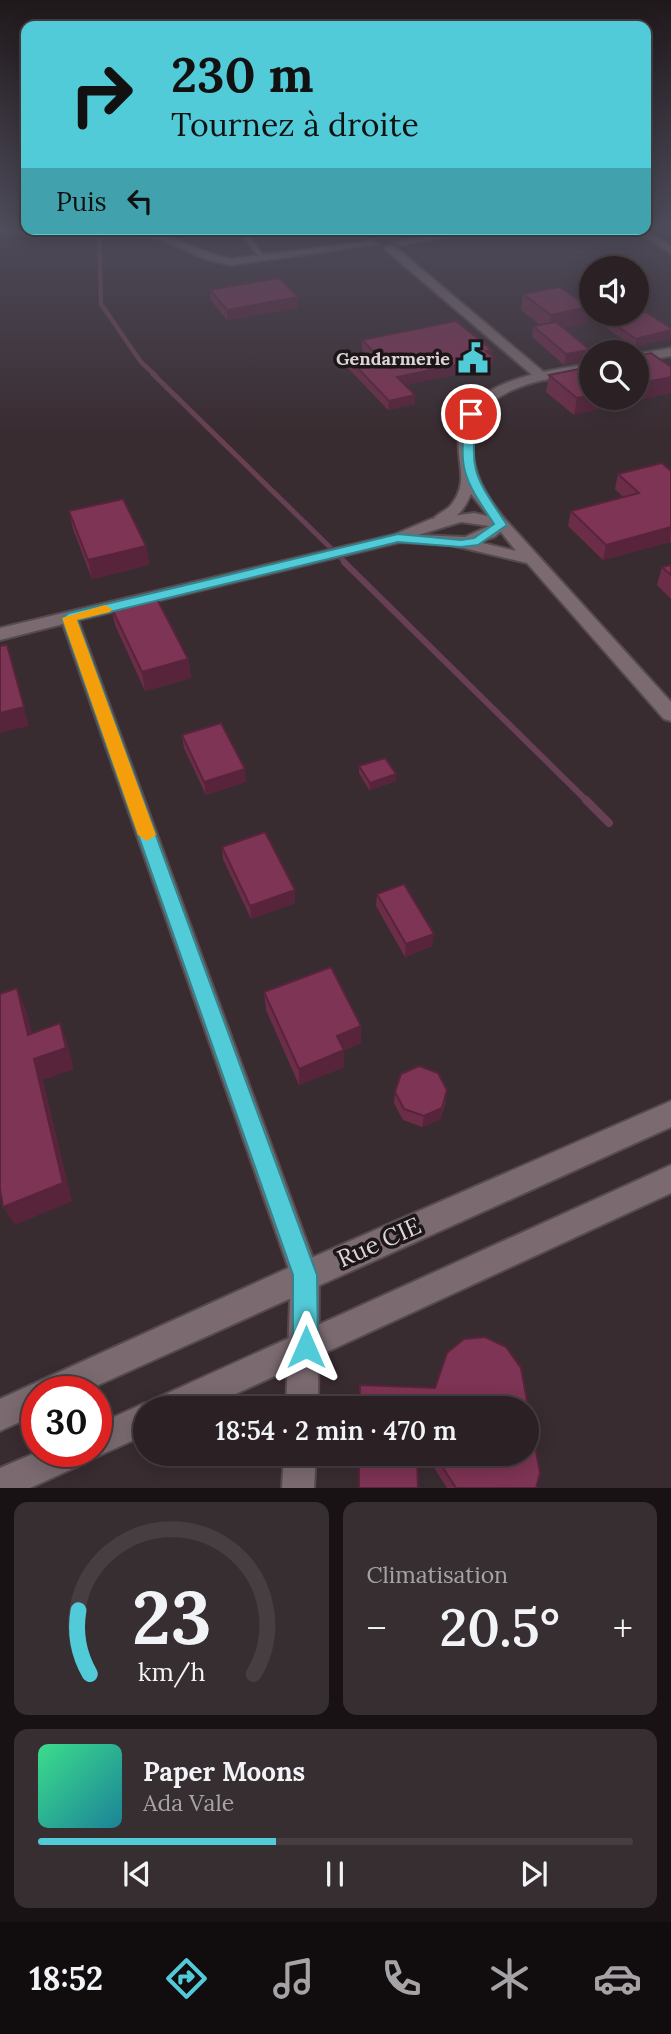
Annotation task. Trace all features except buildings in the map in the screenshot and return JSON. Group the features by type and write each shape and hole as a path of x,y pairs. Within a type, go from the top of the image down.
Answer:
{"street":[{"path":"451,295 542,377"},
{"path":"649,356 671,352"},
{"path":"579,370 542,377 485,399 471,414 466,456 471,479 501,525 671,714"},
{"path":"0,634 398,538 442,518 457,508 471,479"},
{"path":"442,518 487,519 501,525"},
{"path":"461,544 478,541 501,525"},
{"path":"398,538 461,544 532,559"},
{"path":"69,618 305,1275 306,1347 303,1396"},
{"name":"Rue CIE","path":"84,1376 305,1275 671,1115"},
{"path":"197,1396 671,1179"},
{"path":"0,1415 21,1405"},
{"path":"112,1434 133,1424"},
{"path":"298,1488 299,1466"},
{"path":"0,1485 40,1467"}],"waterway":[{"path":"101,295 101,304 141,362 155,375"},
{"path":"153,374 346,563"},
{"path":"344,562 588,802"},
{"path":"588,802 609,823"}],"slow traffic":[{"path":"105,609 69,618 147,835"}],"place":[{"name":"Gendarmerie","path":"473,358"}],"route":[{"path":"306,1347 305,1275 69,618 398,538 461,544 478,541 501,525 471,479 466,456 471,414"}]}
